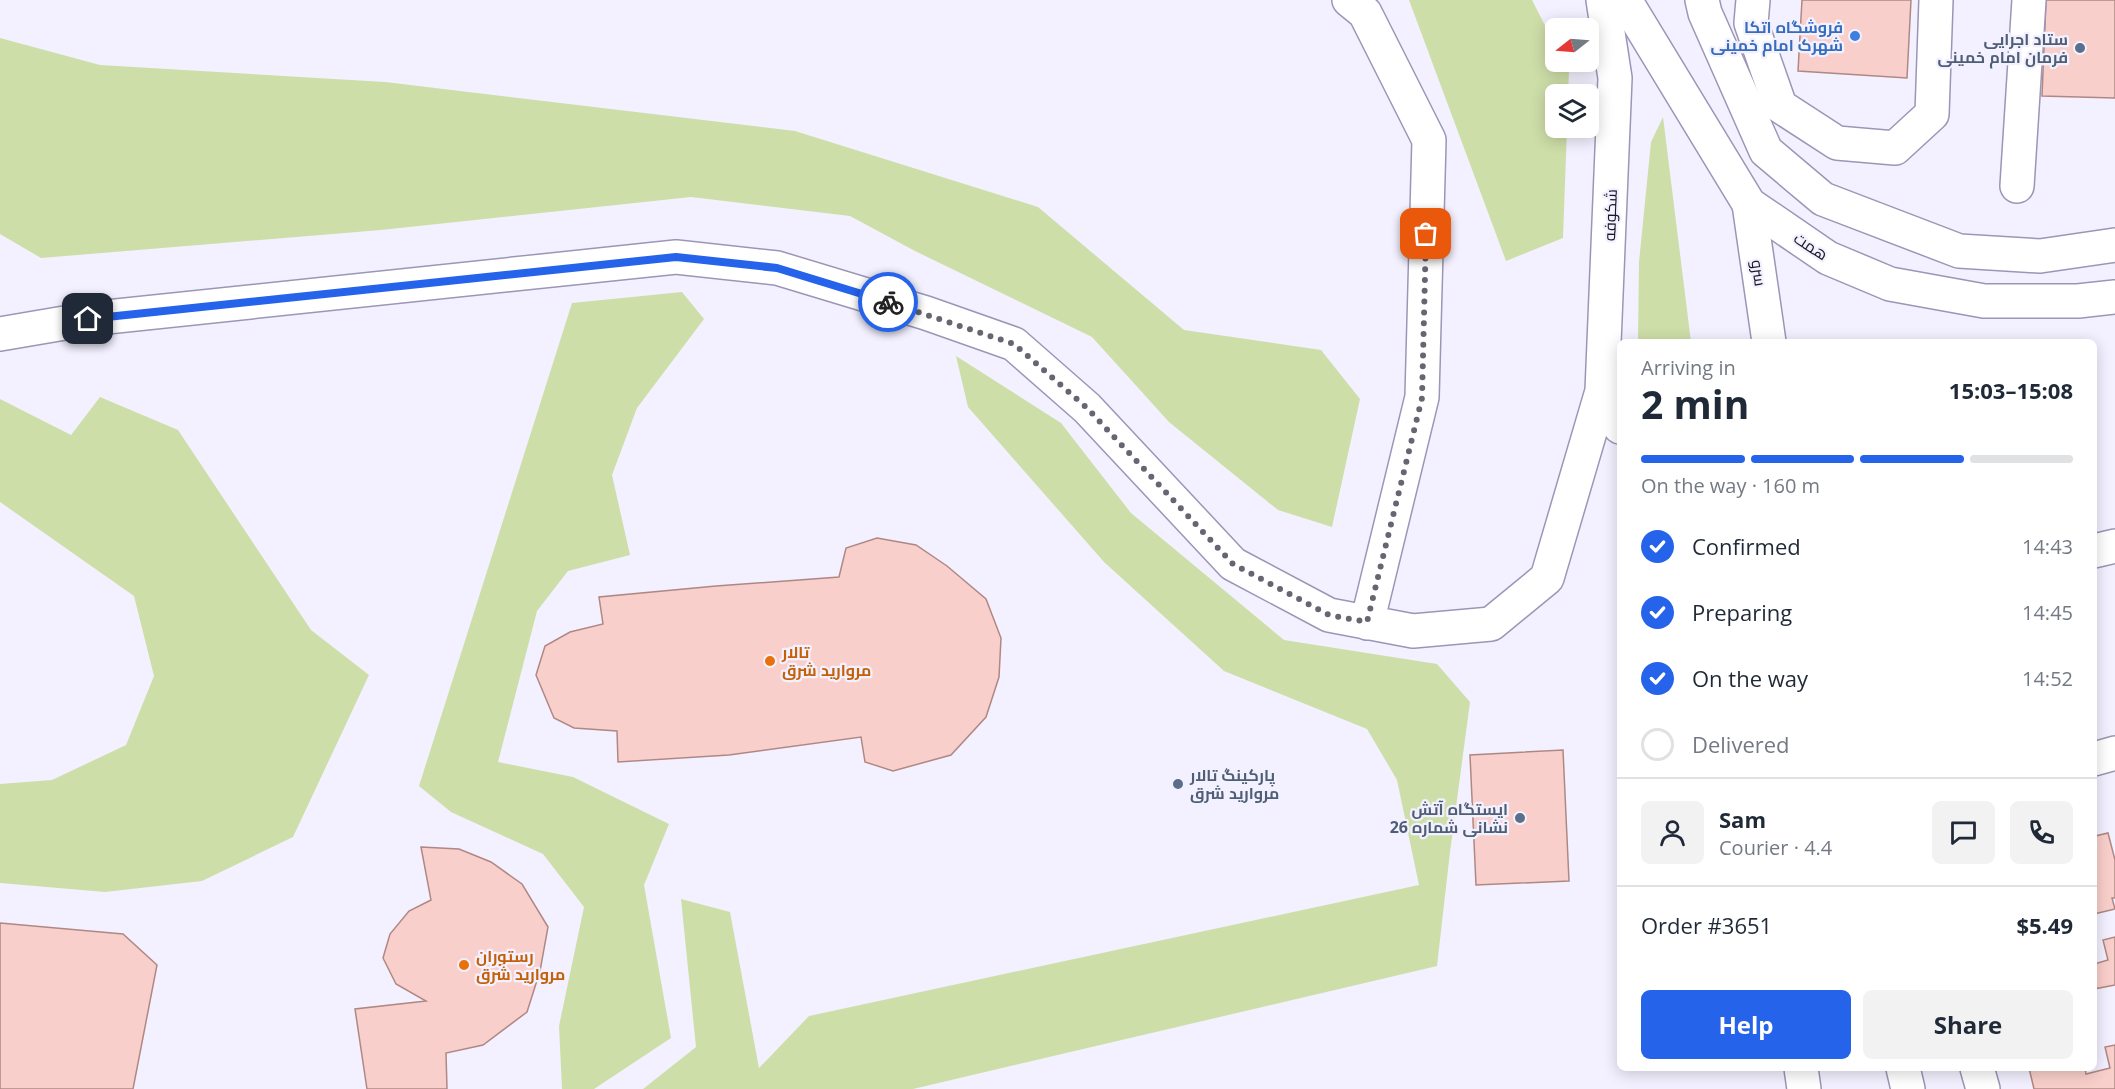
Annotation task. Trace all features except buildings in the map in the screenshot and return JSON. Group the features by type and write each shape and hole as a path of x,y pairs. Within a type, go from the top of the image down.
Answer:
{"street":[{"path":"1349,0 1365,12 1429,140 1422,398 1367,622"},
{"name":"شکوفه","path":"1603,0 1615,78 1602,391 1617,421"},
{"name":"همت","path":"1625,0 1749,204 1828,258 1890,285 1984,301 2078,301 2115,297"},
{"path":"1702,0 1705,13 1766,151 1823,199 1959,251 2040,256 2115,245"},
{"path":"1753,0 1751,23 1780,106 1837,143 1895,148 1932,114 1936,0"},
{"path":"2017,186 2029,0"},
{"name":"سرو","path":"1749,204 1769,339"},
{"path":"0,334 88,319 676,257 777,268 926,313 1014,344 1087,408 1233,564 1329,615 1413,631 1491,624 1547,578 1602,391"},
{"path":"2097,550 2115,546"},
{"path":"2097,758 2115,753"},
{"path":"1802,1071 1804,1089"},
{"path":"1904,1071 1908,1089"},
{"path":"1978,1071 1983,1089"}],"green space":[{"path":"1409,0 1532,0 1545,25 1545,72 1569,72 1568,84 1545,84 1545,138 1567,138 1563,238 1506,261"},
{"path":"0,38 100,65 385,82 795,131 1038,207 1184,330 1321,350 1360,399 1332,527 1278,510 1169,422 1092,337 915,251 850,216 691,197 381,230 41,258 0,234"},
{"path":"1663,117 1691,339 1638,339 1639,262 1651,142"},
{"path":"682,292 704,319 637,408 612,475 630,555 568,571 537,611 498,762 573,777 669,824 644,885 671,1038 594,1089 562,1089 559,1026 584,907 543,854 451,812 419,786 572,303"},
{"path":"956,356 1061,423 1131,513 1284,640 1437,664 1470,702 1437,966 913,1089 643,1089 696,1047 681,899 730,912 759,1068 809,1016 1419,885 1397,780 1367,729 1224,671 1104,562 968,407"},
{"path":"100,397 178,430 311,630 369,675 293,837 202,881 105,892 0,883 0,784 52,780 126,745 154,676 134,596 0,502 0,399 71,435"}],"way so far":[{"path":"888,302 1014,344 1087,408 1233,564 1329,615 1367,622 1422,398 1426,234"}],"place":[{"name":"فروشگاه اتکا شهرک امام خمینی","path":"1855,36"},
{"name":"ستاد اجرایی فرمان امام خمینی","path":"2080,48"},
{"name":"تالار مروارید شرق","path":"770,661"},
{"name":"پارکینگ تالار مروارید شرق","path":"1178,784"},
{"name":"ایستگاه آتش نشانی شماره 26","path":"1520,818"},
{"name":"رستوران مروارید شرق","path":"464,965"}],"route":[{"path":"88,319 676,257 777,268 888,302"}]}
